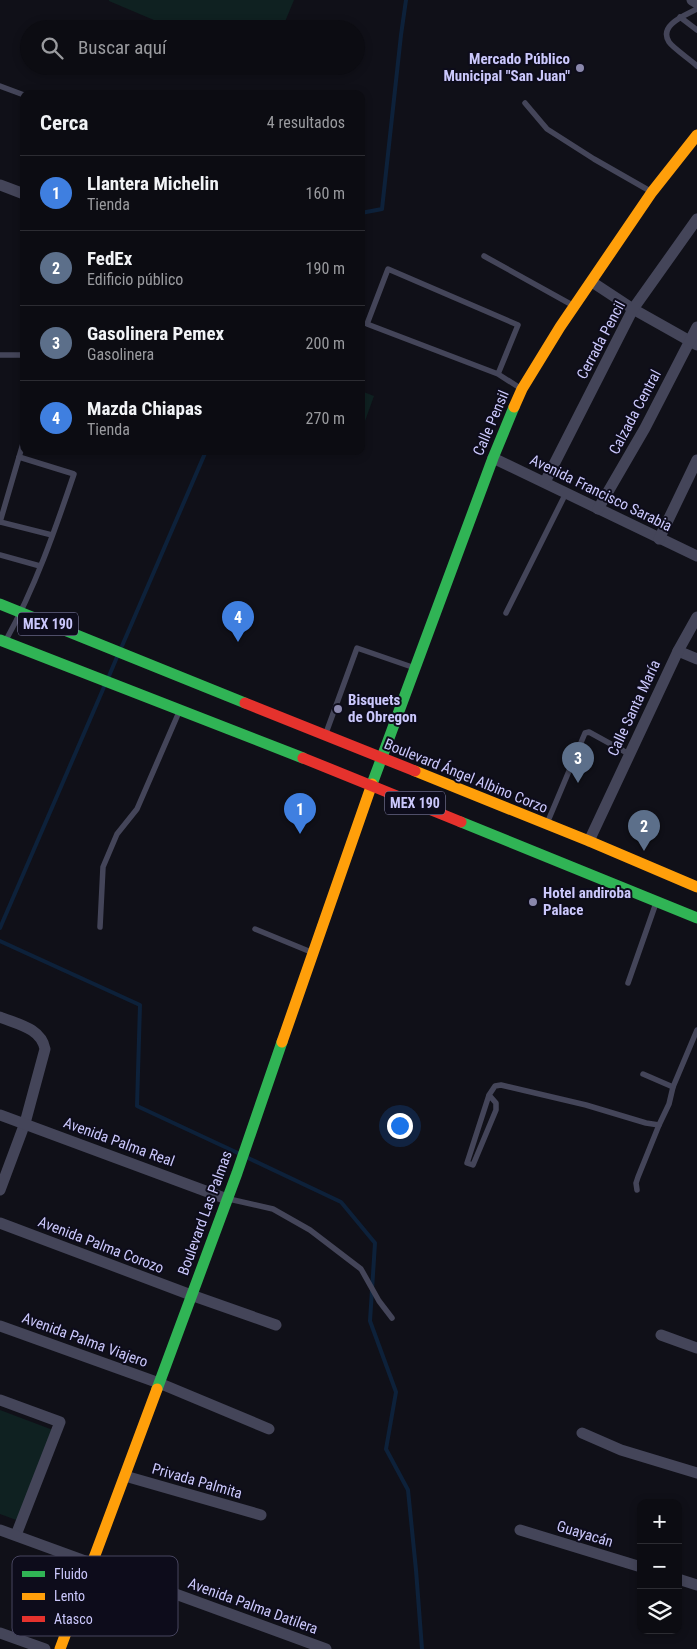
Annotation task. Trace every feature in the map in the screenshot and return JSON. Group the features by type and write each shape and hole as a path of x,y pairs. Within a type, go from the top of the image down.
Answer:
{"main road":[{"name":"Calle Pensil","path":"371,785 492,458 522,389 560,327 652,192 697,135"},
{"name":"Boulevard Ángel Albino Corzo","path":"0,604 589,841 697,887"},
{"name":"MEX 190","path":"2,641 371,785 697,918"},
{"name":"Boulevard Las Palmas","path":"95,1556 237,1173 371,785"},
{"name":"Boulevard Las Palmas","path":"60,1649 65,1636"}],"street":[{"path":"692,0 697,3"},
{"path":"0,185 20,192"},
{"name":"Cerrada Pencil","path":"545,482 633,308 697,219"},
{"path":"592,282 693,343"},
{"name":"Calzada Central","path":"598,509 693,343 697,327"},
{"name":"Avenida Francisco Sarabia","path":"492,458 697,556"},
{"path":"659,539 697,460"},
{"name":"Calle Santa María","path":"589,841 678,650 697,617"},
{"path":"678,650 697,659"},
{"path":"0,1018 34,1031 43,1041 45,1049 24,1123 0,1190"},
{"name":"Avenida Palma Real","path":"0,1115 227,1199"},
{"name":"Avenida Palma Corozo","path":"0,1224 276,1325"},
{"name":"Avenida Palma Viajero","path":"0,1326 159,1383 269,1429"},
{"path":"661,1335 697,1348"},
{"path":"0,1400 60,1422 16,1535"},
{"path":"582,1433 621,1450 697,1473"},
{"name":"Privada Palmita","path":"125,1476 261,1515"},
{"name":"Avenida Palma Datilera","path":"0,1530 71,1556"},
{"name":"Guayacán","path":"520,1530 637,1567"},
{"path":"682,1580 697,1585"},
{"name":"Avenida Palma Datilera","path":"178,1595 326,1649"},
{"path":"0,1633 45,1649"}],"lane":[{"path":"697,10 680,17 669,26 667,35 669,42 697,66"},
{"path":"680,17 697,30"},
{"path":"0,86 20,94"},
{"path":"525,103 548,129 594,159 652,192"},
{"path":"484,256 575,306"},
{"path":"498,374 518,324 388,269 367,324 498,374 522,389"},
{"path":"0,355 20,355"},
{"path":"20,454 0,522 52,535"},
{"path":"2,641 21,612 74,474 19,457"},
{"path":"506,613 566,493"},
{"path":"0,555 40,566"},
{"path":"326,736 357,648 414,668"},
{"path":"100,927 103,867 117,834 137,808 180,710"},
{"path":"547,824 585,733 589,732 629,754"},
{"path":"628,983 656,901"},
{"path":"255,929 313,953"},
{"path":"637,1190 638,1177 669,1104 673,1087 697,1030"},
{"path":"643,1074 673,1087"},
{"path":"489,1095 496,1102 496,1110 473,1165 467,1163 489,1095 495,1086 501,1085 586,1105 646,1123 659,1125"},
{"path":"227,1199 273,1209 310,1230 361,1269 379,1301 392,1318"}],"shaded area":[{"path":"294,0 286,20 154,20 109,1"},
{"path":"365,393 374,396 365,421"},
{"path":"0,1410 53,1430 19,1521 0,1514"}],"waterway":[{"path":"365,212 382,209 406,0"},
{"path":"122,646 204,455"},
{"path":"109,676 117,657"},
{"path":"0,928 104,687"},
{"path":"0,941 140,1005 137,1106 240,1154"},
{"path":"246,1157 341,1202 375,1243 370,1321 396,1392 386,1449 408,1490 422,1649"}],"traffic: fast":[{"path":"372,784 493,458 514,407"},
{"path":"0,604 245,703"},
{"path":"0,640 303,758"},
{"path":"461,822 697,918"},
{"path":"157,1389 237,1173 282,1042"}],"traffic: slow":[{"path":"514,407 522,389 560,327 652,192 697,135"},
{"path":"415,771 697,887"},
{"path":"282,1042 372,784"},
{"path":"95,1556 157,1389"},
{"path":"60,1649 65,1636"}],"traffic: jam":[{"path":"245,703 415,771"},
{"path":"303,758 461,822"}],"place":[{"name":"Mercado Público Municipal \"San Juan\"","path":"580,68"},
{"name":"Mazda Chiapas","path":"238,642"},
{"name":"Bisquets de Obregon","path":"338,709"},
{"name":"Gasolinera Pemex","path":"578,783"},
{"name":"Llantera Michelin","path":"300,834"},
{"name":"FedEx","path":"644,851"},
{"name":"Hotel andiroba Palace","path":"533,902"}]}
